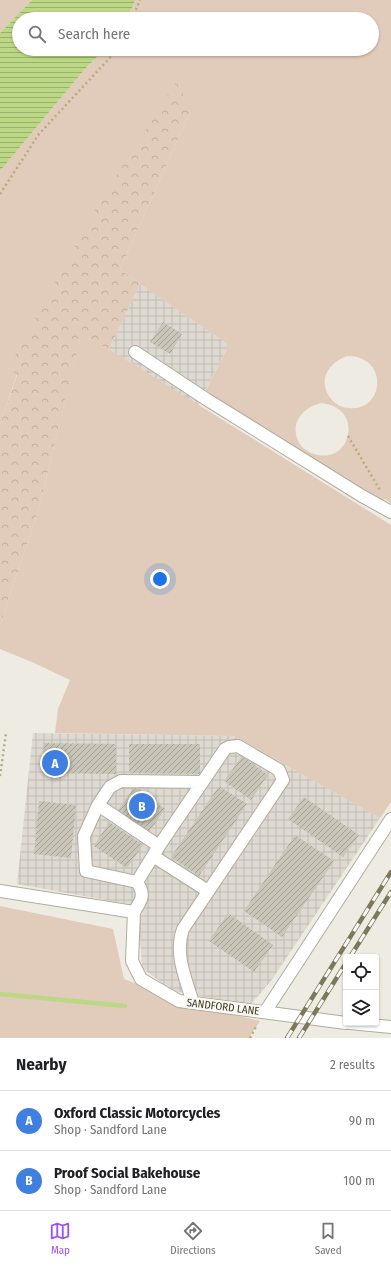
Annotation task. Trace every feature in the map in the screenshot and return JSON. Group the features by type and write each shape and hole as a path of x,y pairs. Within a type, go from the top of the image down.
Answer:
{"street":[{"path":"134,352 206,399 362,496 391,512"},
{"path":"137,882 156,851 225,749 238,746 279,770 283,780 182,929 179,940 179,952 182,968 193,1003"},
{"path":"0,891 134,912 142,897 142,890 137,882 86,871 84,836 98,805 110,787 122,781 203,782"},
{"path":"98,805 208,892"},
{"path":"264,1012 391,819"},
{"name":"SANDFORD LANE","path":"134,912 132,961 141,979 179,1001 343,1022"},
{"path":"379,1026 391,1027"}],"path":[{"path":"135,12 140,0"},
{"path":"0,194 38,134 111,56"},
{"path":"348,436 383,494"},
{"path":"0,776 6,733"}],"shaded area":[{"path":"32,0 135,0 130,12 20,12"},
{"path":"12,21 12,56 98,56 85,69 0,171 0,33"},
{"path":"140,284 229,345 198,405 109,349"},
{"path":"33,733 234,736 380,818 271,981 250,1005 173,991 142,968 139,920 143,910 133,905 17,884"}],"green space":[{"path":"0,0 32,0 20,12 12,12 12,21 0,33"},
{"path":"135,0 391,0 391,503 385,499 378,501 205,392 229,345 120,269 190,112 8,368 17,374 0,424 0,171 85,69 98,56 379,56 379,12 130,12","holes":["347,356 361,358 370,365 376,374 377,384 375,393 370,402 361,407 342,407 333,401 328,394 325,387 326,374 334,363 340,359","321,403 335,407 343,414 348,423 348,433 345,443 339,450 330,455 316,455 306,450 302,447 296,433 296,426 302,414 307,409"]},
{"path":"178,79 190,112 120,269 140,284 109,349 81,336 39,508 0,625 0,424 17,375 8,368 99,203"},
{"path":"81,335 109,349 391,525 391,802 380,818 234,736 55,733 58,709 70,680 0,649 0,625 39,508"},
{"path":"0,906 113,929 124,979 183,1002 260,1021 249,1038 0,1038"}],"building":[{"path":"163,322 182,334 170,354 150,342"},
{"path":"43,743 116,744 116,774 42,773"},
{"path":"129,744 200,744 200,774 129,773"},
{"path":"242,756 268,775 251,800 224,781"},
{"path":"219,786 247,804 199,876 171,857"},
{"path":"135,787 165,809 149,832 118,810"},
{"path":"304,797 359,835 343,857 288,819"},
{"path":"39,801 76,805 71,858 34,854"},
{"path":"109,822 143,845 127,868 94,846"},
{"path":"295,835 334,861 282,937 244,911"},
{"path":"228,913 273,945 254,972 209,941"}],"waterway":[{"path":"0,994 125,1006"}],"railway":[{"path":"287,1038 391,872"},
{"path":"352,954 391,892"},
{"path":"299,1038 343,968"}],"place":[{"name":"Oxford Classic Motorcycles","path":"55,763"},
{"name":"Proof Social Bakehouse","path":"142,806"}]}
